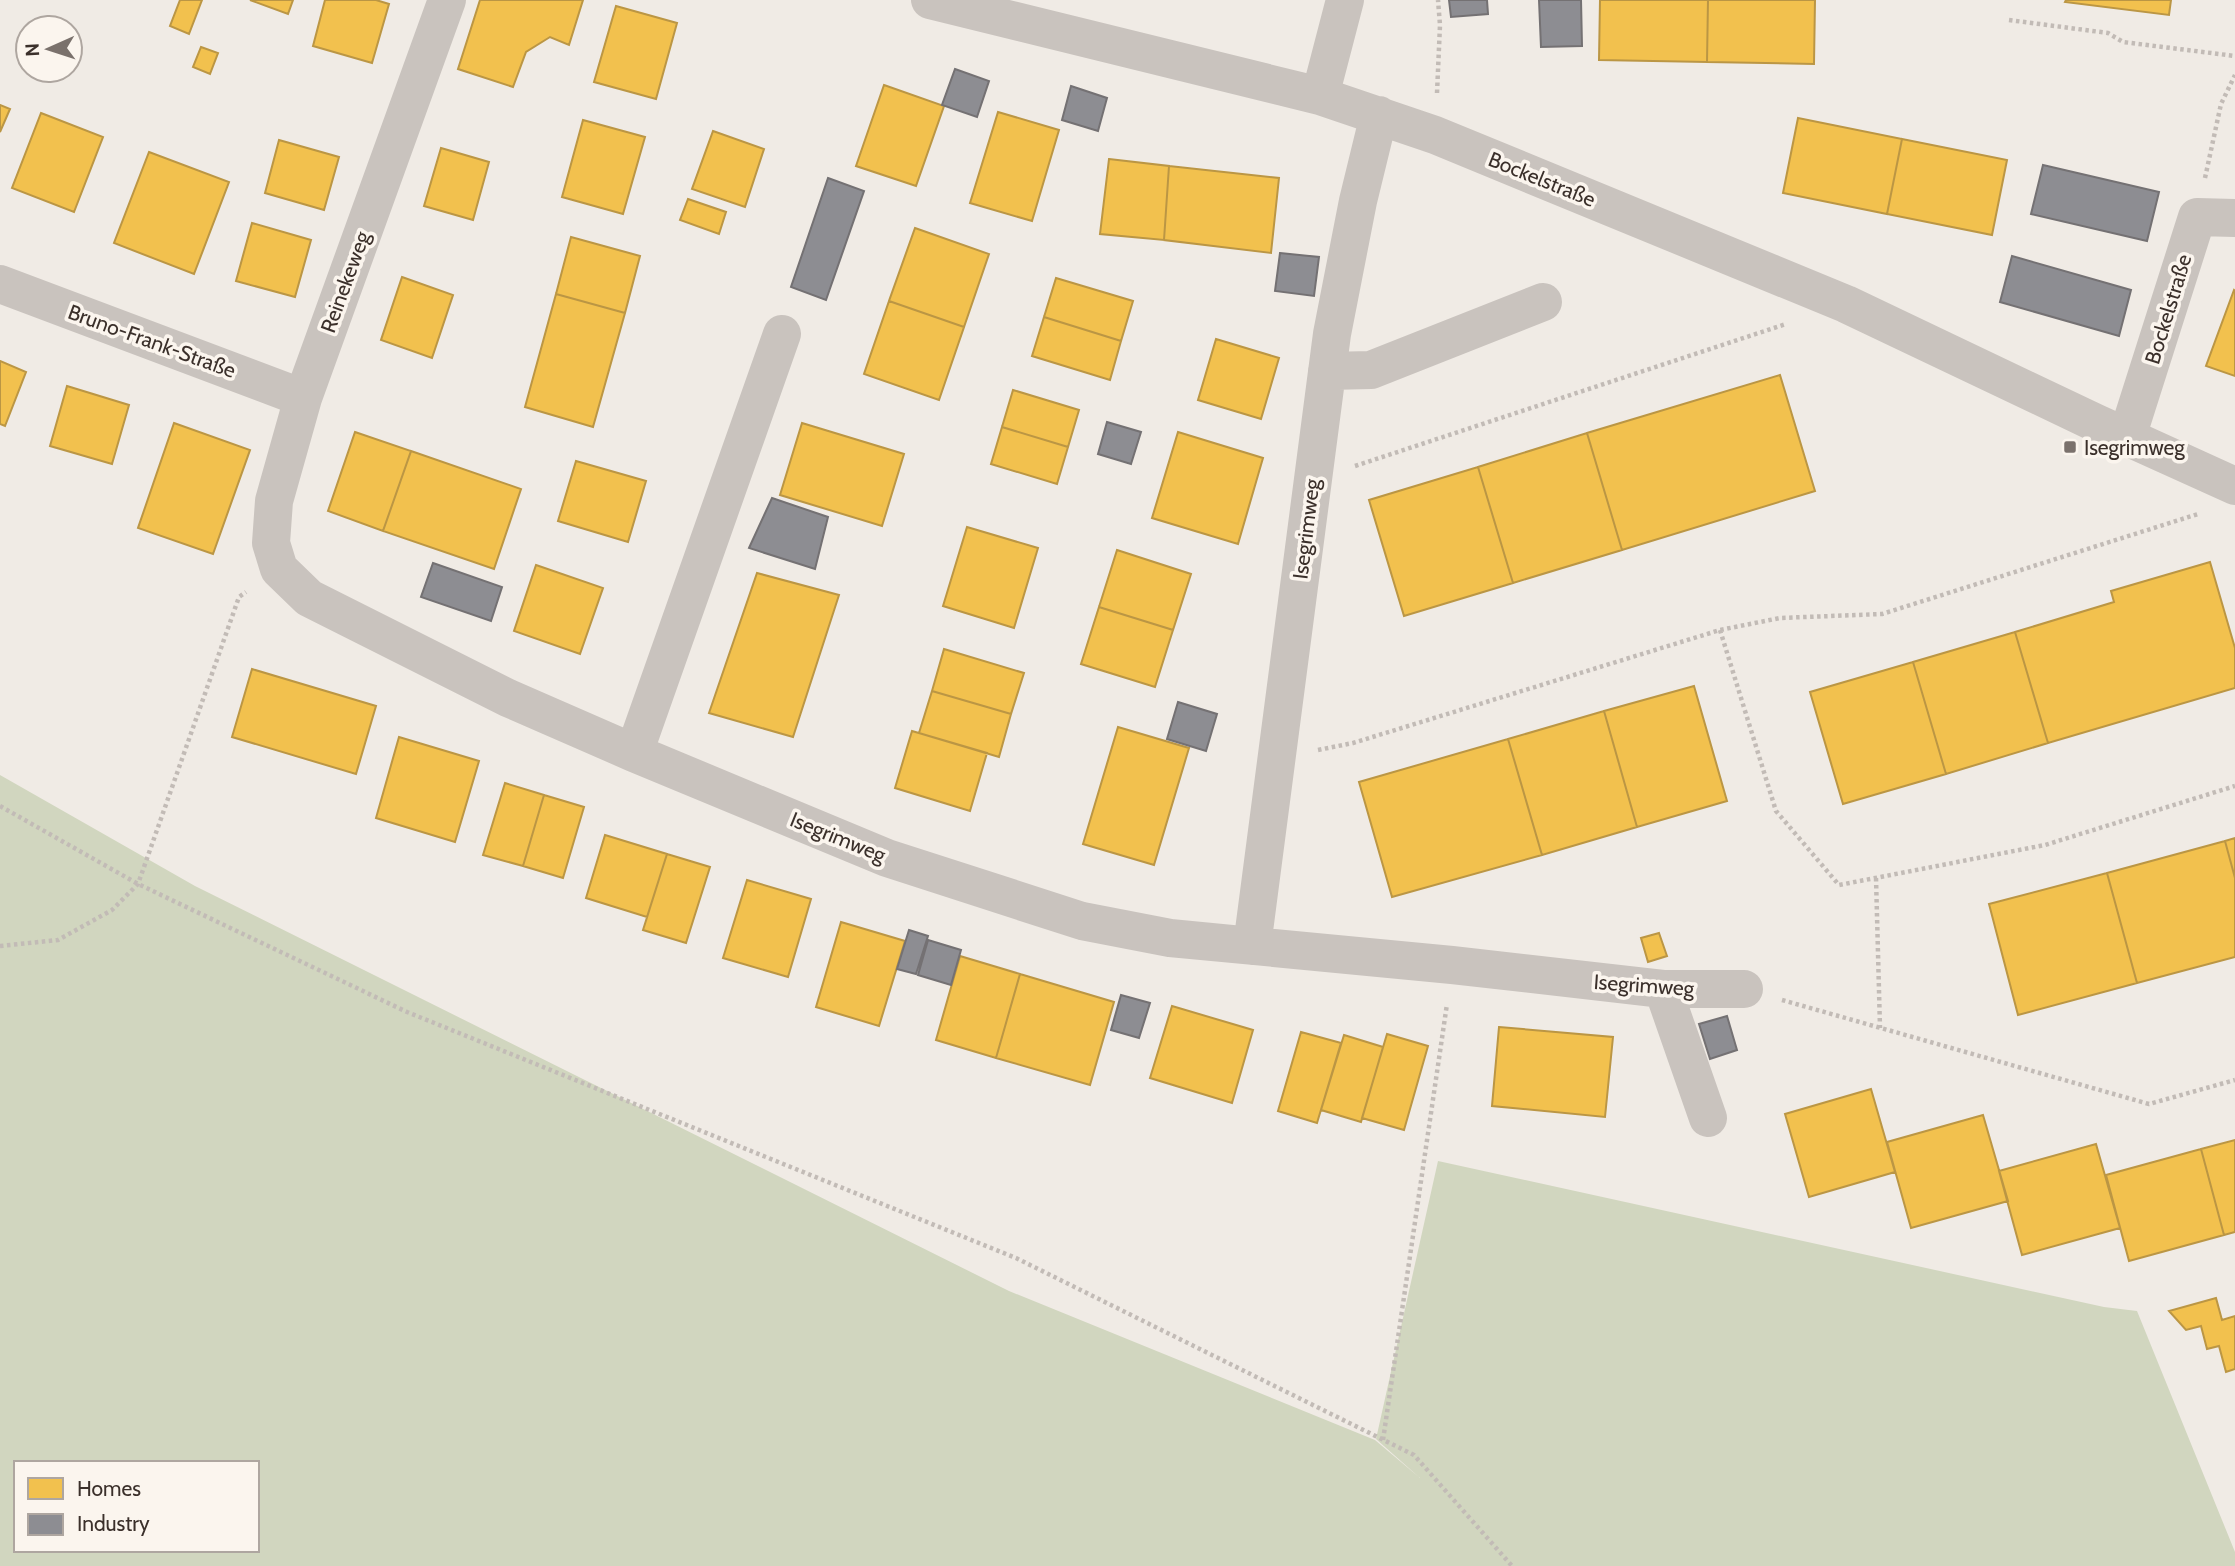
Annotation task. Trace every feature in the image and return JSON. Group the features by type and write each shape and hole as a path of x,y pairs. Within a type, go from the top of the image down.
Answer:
{"street":[{"name":"Reinekeweg","path":"279,569 271,543 274,501 303,398 447,0"},
{"name":"Bockelstraße","path":"930,0 1320,96 1435,135 1846,304 2127,437 2221,497"},
{"path":"1320,96 1345,0"},
{"name":"Isegrimweg","path":"1252,946 1327,371 1358,201 1379,115"},
{"name":"Bockelstraße","path":"2127,437 2196,217"},
{"path":"2196,217 2235,218"},
{"name":"Bruno-Frank-Straße","path":"0,284 303,398"},
{"path":"1327,371 1371,370 1543,302"},
{"path":"634,753 782,334"},
{"name":"Isegrimweg","path":"279,569 309,598 508,698 887,858 1082,921 1170,938 1452,965 1663,989 1744,989"},
{"path":"1663,989 1709,1118"}],"path":[{"path":"1435,135 1440,25 1438,0"},
{"path":"2009,19 2108,33 2123,43 2235,57"},
{"path":"2196,217 2221,104 2235,75"},
{"path":"1360,465 1846,304"},
{"path":"1353,743 1720,630 1780,618 1882,614 2197,516 2221,497"},
{"path":"0,946 58,940 112,910 138,884 239,597 279,569"},
{"path":"1720,630 1776,811 1839,885 2045,845 2235,786"},
{"path":"0,806 138,884 407,1012 1016,1258 1414,1455 1512,1566"},
{"path":"1876,878 1880,1028"},
{"path":"1383,1440 1452,965"},
{"path":"1744,989 2148,1104 2235,1080"}],"green space":[{"path":"0,775 195,886 1009,1291 1375,1440 1420,1478 1376,1439 1438,1161 2104,1307 2137,1311 2235,1552 2235,1566 0,1566"}],"building: Homes":[{"path":"180,0 202,0 189,34 170,26"},
{"path":"250,0 293,0 288,14"},
{"path":"325,0 376,0 389,4 372,63 313,46"},
{"path":"480,0 583,0 569,45 550,37 526,52 513,87 458,69"},
{"path":"1600,0 1708,0 1707,62 1599,60"},
{"path":"1708,0 1815,0 1814,64 1707,62"},
{"path":"2171,0 2169,15 2065,2"},
{"path":"616,6 677,23 656,99 594,82"},
{"path":"201,47 218,53 210,74 193,67"},
{"path":"884,85 944,106 916,186 856,166"},
{"path":"0,105 10,109 0,132"},
{"path":"998,112 1059,130 1032,221 970,203"},
{"path":"41,113 103,137 74,212 12,188"},
{"path":"1798,118 1902,139 1887,214 1783,193"},
{"path":"583,120 645,137 623,214 562,197"},
{"path":"713,131 764,149 745,207 692,189"},
{"path":"1902,139 2007,160 1992,235 1887,214"},
{"path":"279,140 339,157 324,210 265,193"},
{"path":"441,148 489,162 473,220 424,206"},
{"path":"149,152 229,182 194,274 114,243"},
{"path":"1109,159 1169,166 1164,240 1100,234"},
{"path":"1169,166 1279,178 1271,253 1164,240"},
{"path":"688,199 726,212 719,234 680,220"},
{"path":"252,223 311,240 295,297 236,281"},
{"path":"915,228 989,254 964,327 889,301"},
{"path":"571,237 640,256 625,313 556,294"},
{"path":"402,277 453,295 432,358 381,340"},
{"path":"1056,278 1133,301 1121,341 1044,317"},
{"path":"2235,291 2235,376 2206,366"},
{"path":"556,294 625,313 593,427 525,407"},
{"path":"889,301 964,327 939,400 864,374"},
{"path":"1044,317 1121,341 1110,380 1032,356"},
{"path":"1216,339 1279,358 1261,419 1198,400"},
{"path":"0,361 26,372 5,426 0,424"},
{"path":"1780,375 1815,491 1622,550 1587,433"},
{"path":"67,386 129,405 112,464 50,446"},
{"path":"1013,390 1079,410 1068,447 1002,427"},
{"path":"174,423 250,450 213,554 138,528"},
{"path":"802,423 904,454 882,526 780,495"},
{"path":"1002,427 1068,447 1057,484 991,464"},
{"path":"355,432 411,451 383,531 328,511"},
{"path":"1178,432 1263,458 1238,544 1152,518"},
{"path":"1587,433 1622,550 1513,583 1478,467"},
{"path":"411,451 521,489 494,569 383,531"},
{"path":"576,461 646,481 628,542 558,521"},
{"path":"1478,467 1513,583 1404,616 1369,500"},
{"path":"967,527 1038,548 1014,628 943,606"},
{"path":"1117,550 1191,574 1173,630 1099,607"},
{"path":"2210,562 2235,648 2235,688 2048,743 2015,632 2114,602 2111,591"},
{"path":"536,565 603,588 580,654 514,631"},
{"path":"757,573 839,595 793,737 709,713"},
{"path":"1099,607 1173,630 1155,687 1081,664"},
{"path":"2015,632 2048,743 1946,774 1913,662"},
{"path":"944,649 1024,673 1011,714 932,691"},
{"path":"1913,662 1946,774 1843,804 1810,692"},
{"path":"252,669 376,706 356,774 232,737"},
{"path":"1694,686 1727,801 1637,827 1604,711"},
{"path":"932,691 1011,714 999,757 919,733"},
{"path":"1604,711 1637,827 1542,855 1508,739"},
{"path":"1118,727 1189,748 1154,865 1083,844"},
{"path":"912,731 987,753 970,811 895,788"},
{"path":"399,737 479,761 455,842 376,818"},
{"path":"1508,739 1542,855 1392,897 1359,782"},
{"path":"505,783 544,795 523,866 483,855"},
{"path":"544,795 584,807 563,878 523,866"},
{"path":"605,835 667,854 647,917 586,898"},
{"path":"2235,838 2235,878 2225,841"},
{"path":"2225,841 2235,878 2235,957 2137,983 2107,873"},
{"path":"667,854 710,867 686,943 643,930"},
{"path":"2107,873 2137,983 2018,1015 1989,904"},
{"path":"747,880 811,899 788,977 723,958"},
{"path":"841,922 905,941 879,1026 816,1007"},
{"path":"1659,933 1667,956 1648,962 1641,938"},
{"path":"960,956 1020,974 996,1058 936,1040"},
{"path":"1020,974 1114,1002 1090,1085 996,1058"},
{"path":"1172,1006 1253,1030 1232,1103 1150,1078"},
{"path":"1499,1027 1613,1037 1605,1117 1492,1106"},
{"path":"1301,1032 1341,1043 1317,1123 1278,1111"},
{"path":"1387,1034 1428,1046 1404,1130 1362,1118"},
{"path":"1344,1035 1383,1047 1361,1122 1321,1110"},
{"path":"1871,1089 1895,1172 1809,1197 1785,1114"},
{"path":"1983,1115 2008,1201 1911,1228 1887,1142"},
{"path":"2235,1140 2235,1232 2224,1235 2201,1149"},
{"path":"2096,1144 2120,1228 2022,1255 1999,1171"},
{"path":"2201,1149 2224,1235 2129,1261 2106,1175"},
{"path":"2216,1298 2222,1320 2235,1316 2235,1369 2226,1372 2219,1346 2207,1349 2201,1326 2186,1330 2169,1311"}],"building: Industry":[{"path":"1449,0 1487,0 1488,14 1451,17"},
{"path":"1539,0 1581,0 1582,46 1541,47"},
{"path":"955,69 989,81 977,117 942,105"},
{"path":"1071,86 1107,98 1098,131 1062,120"},
{"path":"2043,165 2159,192 2147,241 2031,214"},
{"path":"828,178 864,191 826,300 791,287"},
{"path":"1280,253 1319,257 1314,296 1275,291"},
{"path":"2012,256 2131,290 2119,336 2000,302"},
{"path":"1107,422 1141,432 1131,464 1098,454"},
{"path":"772,498 828,517 815,569 749,548"},
{"path":"433,563 502,587 491,621 421,597"},
{"path":"1178,702 1217,714 1206,751 1167,739"},
{"path":"909,930 928,936 916,974 897,969"},
{"path":"928,940 961,950 951,985 918,975"},
{"path":"1121,995 1150,1003 1139,1038 1111,1030"},
{"path":"1727,1016 1737,1050 1710,1059 1699,1024"}],"place":[{"name":"Isegrimweg","path":"2070,447"}]}
